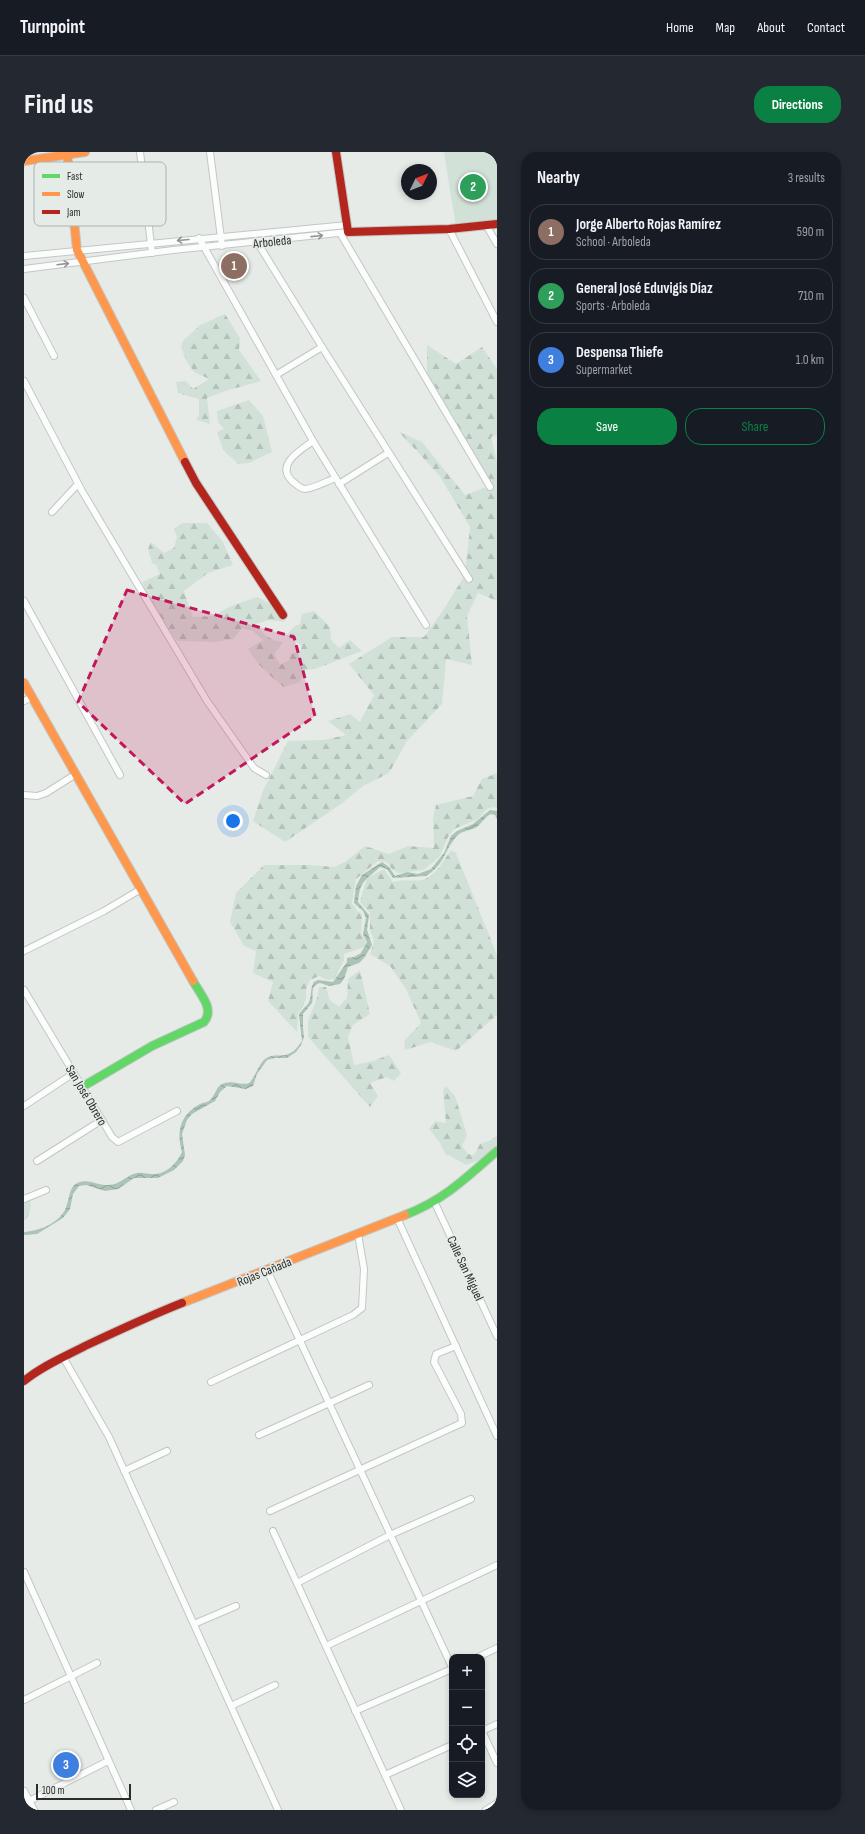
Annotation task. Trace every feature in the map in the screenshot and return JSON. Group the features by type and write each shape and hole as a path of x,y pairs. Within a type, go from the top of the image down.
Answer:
{"street":[{"path":"24,160 67,153 85,152"},
{"path":"140,152 141,162"},
{"path":"210,152 222,246"},
{"path":"336,152 345,230 490,487"},
{"name":"Arboleda","path":"24,256 221,236 345,230 449,229 497,224"},
{"path":"75,226 77,250 82,261 196,483 283,615"},
{"path":"148,226 152,253"},
{"path":"486,226 497,244"},
{"path":"449,229 497,322"},
{"name":"Arboleda","path":"24,269 82,261 257,242 345,230"},
{"path":"199,238 313,441 426,625"},
{"path":"257,242 469,579"},
{"path":"24,298 54,356"},
{"path":"276,375 322,347"},
{"path":"24,381 78,484 207,701 254,768 266,775"},
{"path":"313,441 290,458 286,467 287,474 290,479 298,487 305,489 336,478"},
{"path":"339,484 388,452"},
{"path":"52,512 78,484"},
{"path":"24,601 120,775"},
{"path":"24,683 209,1009 208,1018 204,1022 152,1046 82,1087"},
{"path":"24,701 32,697"},
{"path":"24,795 37,796 46,793 76,774"},
{"path":"24,951 104,911 141,889"},
{"name":"San José Obrero","path":"24,990 112,1137 118,1142 177,1111"},
{"path":"24,1106 74,1073"},
{"path":"37,1162 102,1120"},
{"name":"Rojas Cañada","path":"24,1381 34,1373 63,1357 137,1322 425,1207 451,1191 497,1151"},
{"path":"24,1198 46,1190"},
{"name":"Calle San Miguel","path":"434,1201 497,1336"},
{"path":"397,1218 497,1436"},
{"path":"211,1382 353,1315 362,1308 364,1269 358,1234"},
{"path":"267,1270 449,1662"},
{"path":"270,1511 462,1423 462,1414 434,1362 436,1354 456,1346"},
{"path":"63,1357 109,1437 278,1810"},
{"path":"258,1435 369,1385"},
{"path":"124,1471 167,1451"},
{"path":"297,1583 390,1535 471,1499"},
{"path":"273,1531 400,1810"},
{"path":"326,1646 497,1565"},
{"path":"24,1572 131,1810"},
{"path":"194,1624 236,1606"},
{"path":"484,1654 497,1648"},
{"path":"24,1700 97,1663"},
{"path":"356,1711 449,1669"},
{"path":"231,1706 275,1685"},
{"path":"497,1724 482,1731 497,1764"},
{"path":"385,1775 449,1746"},
{"path":"29,1802 108,1761"},
{"path":"24,1791 34,1810"},
{"path":"156,1810 174,1802"},
{"path":"486,1810 497,1803"}],"highlighted area":[{"path":"127,590 294,637 315,716 185,804 78,702"}],"green space":[{"path":"444,152 497,152 497,221 456,227"},
{"path":"225,314 240,338 239,350 261,381 225,391 207,398 210,424 196,420 199,415 199,399 178,393 176,382 186,381 193,389 209,379 194,372 187,362 181,347 183,341 200,325"},
{"path":"427,345 456,364 482,347 497,369 497,435 491,437 497,461 497,601 478,593 467,616 472,665 446,659 442,704 407,741 389,773 363,786 341,804 285,842 253,821 263,791 288,741 324,740 346,735 328,721 350,714 360,722 374,695 349,664 392,637 424,637 442,612 465,575 470,527 439,475 398,431 422,442 465,495 487,487 427,387"},
{"path":"249,400 263,416 272,452 249,463 238,464 223,450 217,432 224,429 218,422 217,411"},
{"path":"182,523 207,523 223,542 233,565 208,573 184,591 193,617 213,616 229,607 257,597 274,606 285,622 269,620 256,624 267,636 274,640 283,642 274,654 280,665 289,660 291,654 300,652 302,646 286,635 295,626 300,624 302,614 314,611 330,627 331,640 339,648 350,640 362,651 315,669 305,670 300,682 284,687 269,675 251,655 248,649 263,640 253,631 242,628 233,639 215,642 177,641 150,600 142,582 160,574 156,565 152,563 148,549 151,542 164,553 174,548 177,537 174,529"},
{"path":"497,773 497,808 493,807 487,809 478,819 454,829 448,837 440,856 424,870 398,873 392,869 387,862 378,861 356,879 352,903 357,911 362,914 361,933 366,941 364,947 344,954 344,961 334,979 327,980 319,976 310,980 306,989 306,1000 298,1014 297,1032 268,1001 273,982 253,973 256,951 244,946 230,922 236,893 264,865 309,865 334,867 345,862 365,846 389,854 408,846 434,848 433,818 436,805 473,796 482,779"},
{"path":"451,850 456,853 497,955 497,1015 456,1051 431,1042 405,1050 404,1041 421,1023 406,989 390,966 370,954 374,941 370,930 370,913 360,902 367,878 384,869 393,882 402,880 422,880 435,872"},
{"path":"360,970 370,1014 353,1025 348,1037 354,1065 373,1061 389,1055 401,1073 394,1081 387,1077 370,1083 378,1096 370,1107 308,1037 308,1021 317,998 319,987 326,987 330,1000 339,1007 347,998 348,979"},
{"path":"446,1086 455,1096 467,1135 462,1146 468,1154 474,1155 480,1144 497,1136 497,1148 488,1157 466,1165 445,1153 440,1143 429,1129 435,1121 446,1123 443,1090"},
{"path":"30,1200 30,1211 24,1221 24,1202"}],"water":[{"path":"490,810 497,811 497,819 495,815 491,814 486,817 477,827 462,832 458,835 452,842 441,862 426,876 393,878 387,869 380,867 367,878 360,889 358,902 369,915 367,930 372,945 364,958 359,963 348,967 344,979 340,984 329,986 320,983 314,986 312,1003 303,1014 304,1037 301,1045 296,1052 287,1058 267,1060 257,1074 253,1086 246,1089 227,1086 220,1092 215,1101 192,1114 187,1120 182,1134 185,1155 183,1161 174,1170 158,1178 134,1178 118,1189 105,1191 86,1185 79,1186 73,1194 70,1209 63,1218 37,1234 24,1235 24,1232 47,1226 62,1215 67,1206 73,1186 80,1182 86,1181 111,1185 133,1174 157,1174 170,1168 182,1152 179,1137 180,1130 181,1124 188,1113 193,1108 210,1100 222,1084 228,1082 243,1084 249,1083 264,1060 268,1057 287,1055 297,1048 302,1041 299,1015 309,1002 314,982 318,980 333,982 347,962 347,958 354,957 361,953 367,942 363,934 366,918 363,911 354,903 356,886 362,875 382,862 389,867 395,876 407,872 418,874 431,869 444,853 451,836 457,831 473,824"}],"traffic: fast":[{"path":"82,1087 152,1046 204,1022 207,1017 207,1007 193,981"},
{"path":"405,1215 419,1209 454,1188 497,1151"}],"traffic: slow":[{"path":"67,152 68,162"},
{"path":"24,161 85,152"},
{"path":"75,226 77,250 185,462"},
{"path":"24,683 193,981"},
{"path":"182,1303 405,1215"}],"traffic: jam":[{"path":"336,152 348,232 449,229 497,224"},
{"path":"185,462 196,483 283,615"},
{"path":"24,1381 46,1366 85,1346 145,1318 182,1303"}],"place":[{"name":"General José Eduvigis Díaz","path":"473,187"},
{"name":"Jorge Alberto Rojas Ramírez","path":"234,266"},
{"name":"Despensa Thiefe","path":"66,1765"}]}
